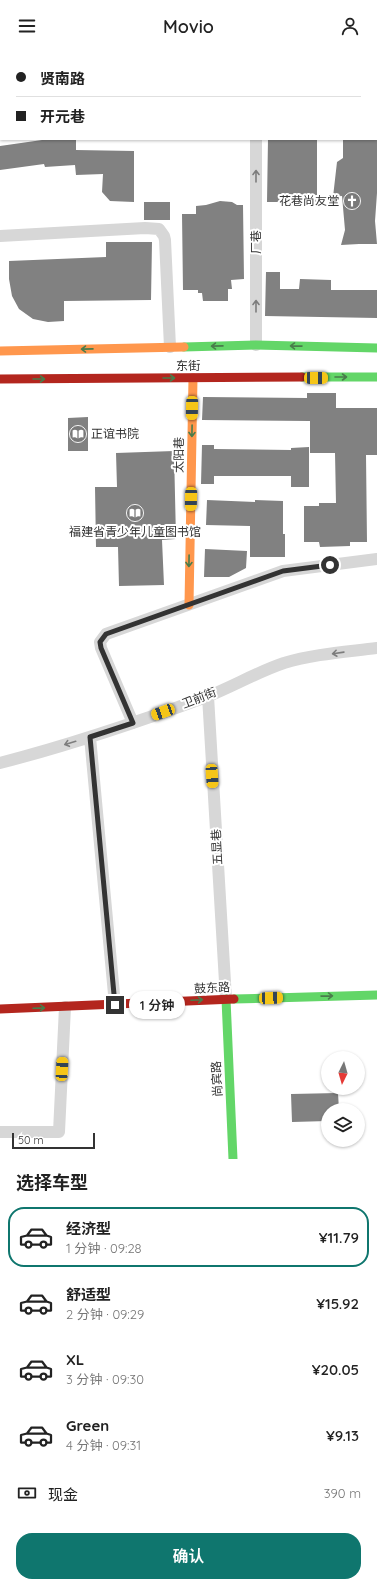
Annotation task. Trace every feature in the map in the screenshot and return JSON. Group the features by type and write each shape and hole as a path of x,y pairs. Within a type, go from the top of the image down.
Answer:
{"street":[{"name":"厂巷","path":"256,140 256,345"},
{"path":"0,236 145,228 158,230 164,236 165,240 170,347"},
{"name":"东街","path":"0,351 256,345 377,348"},
{"path":"0,346 0,351"},
{"name":"东街","path":"0,379 377,377"},
{"name":"太阳巷","path":"189,605 193,378"},
{"path":"133,723 101,648 100,642 106,634 283,571 377,559"},
{"name":"卫前街","path":"0,763 133,723 208,696 284,663 377,648"},
{"name":"五显巷","path":"208,696 226,999"},
{"path":"90,737 115,1005"},
{"name":"鼓东路","path":"0,1010 226,999 377,995"},
{"name":"尚宾路","path":"226,999 233,1159"},
{"path":"0,1132 59,1132 64,1007"}],"building":[{"path":"42,140 76,140 76,150 134,151 134,202 110,201 102,192 103,174 76,175 75,165 45,167 44,164 0,170 0,146"},
{"path":"268,140 317,140 317,202 267,202"},
{"path":"343,140 377,140 377,193 375,221 377,244 341,245 345,230 342,196 333,197 337,162 343,158"},
{"path":"220,201 243,205 244,279 231,280 232,289 228,289 228,301 203,301 202,293 198,293 198,290 183,290 182,214 196,214 196,206"},
{"path":"144,202 170,202 170,220 144,220"},
{"path":"106,242 152,242 151,300 64,301 64,321 48,322 33,319 19,309 12,296 9,279 9,261 106,257"},
{"path":"266,272 280,272 280,289 299,289 300,279 331,280 331,290 377,290 377,318 265,316"},
{"path":"307,393 336,393 336,408 377,408 377,455 366,455 367,542 350,542 350,546 320,547 319,542 304,542 304,506 319,506 319,503 336,503 335,453 310,453 310,421 202,420 203,397 307,398"},
{"name":"正谊书院","path":"88,417 88,451 68,451 68,418"},
{"path":"202,445 214,445 214,449 291,450 291,448 309,447 309,487 291,487 291,476 214,476 214,484 201,484"},
{"name":"福建省青少年儿童图书馆","path":"174,451 176,539 162,540 164,585 119,586 118,547 96,547 95,487 117,487 116,453"},
{"path":"207,500 255,502 255,500 283,501 285,557 250,557 250,526 206,525"},
{"path":"205,549 247,551 246,568 229,577 204,577"},
{"path":"321,1093 321,1095 338,1095 339,1103 321,1103 321,1121 292,1122 291,1094"}],"traffic: fast":[{"path":"184,347 256,345 377,348"},
{"path":"302,377 377,377"},
{"path":"234,999 377,995"},
{"path":"226,999 233,1159"}],"traffic: slow":[{"path":"0,351 184,347"},
{"path":"189,605 193,378"}],"traffic: jam":[{"path":"0,379 302,377"},
{"path":"0,1009 234,999"}],"place":[{"name":"花巷尚友堂","path":"352,201"},
{"name":"正谊书院","path":"78,434"},
{"name":"福建省青少年儿童图书馆","path":"135,513"}],"route":[{"path":"115,1005 90,737 133,723 101,648 100,642 106,634 283,571 330,565"}]}
